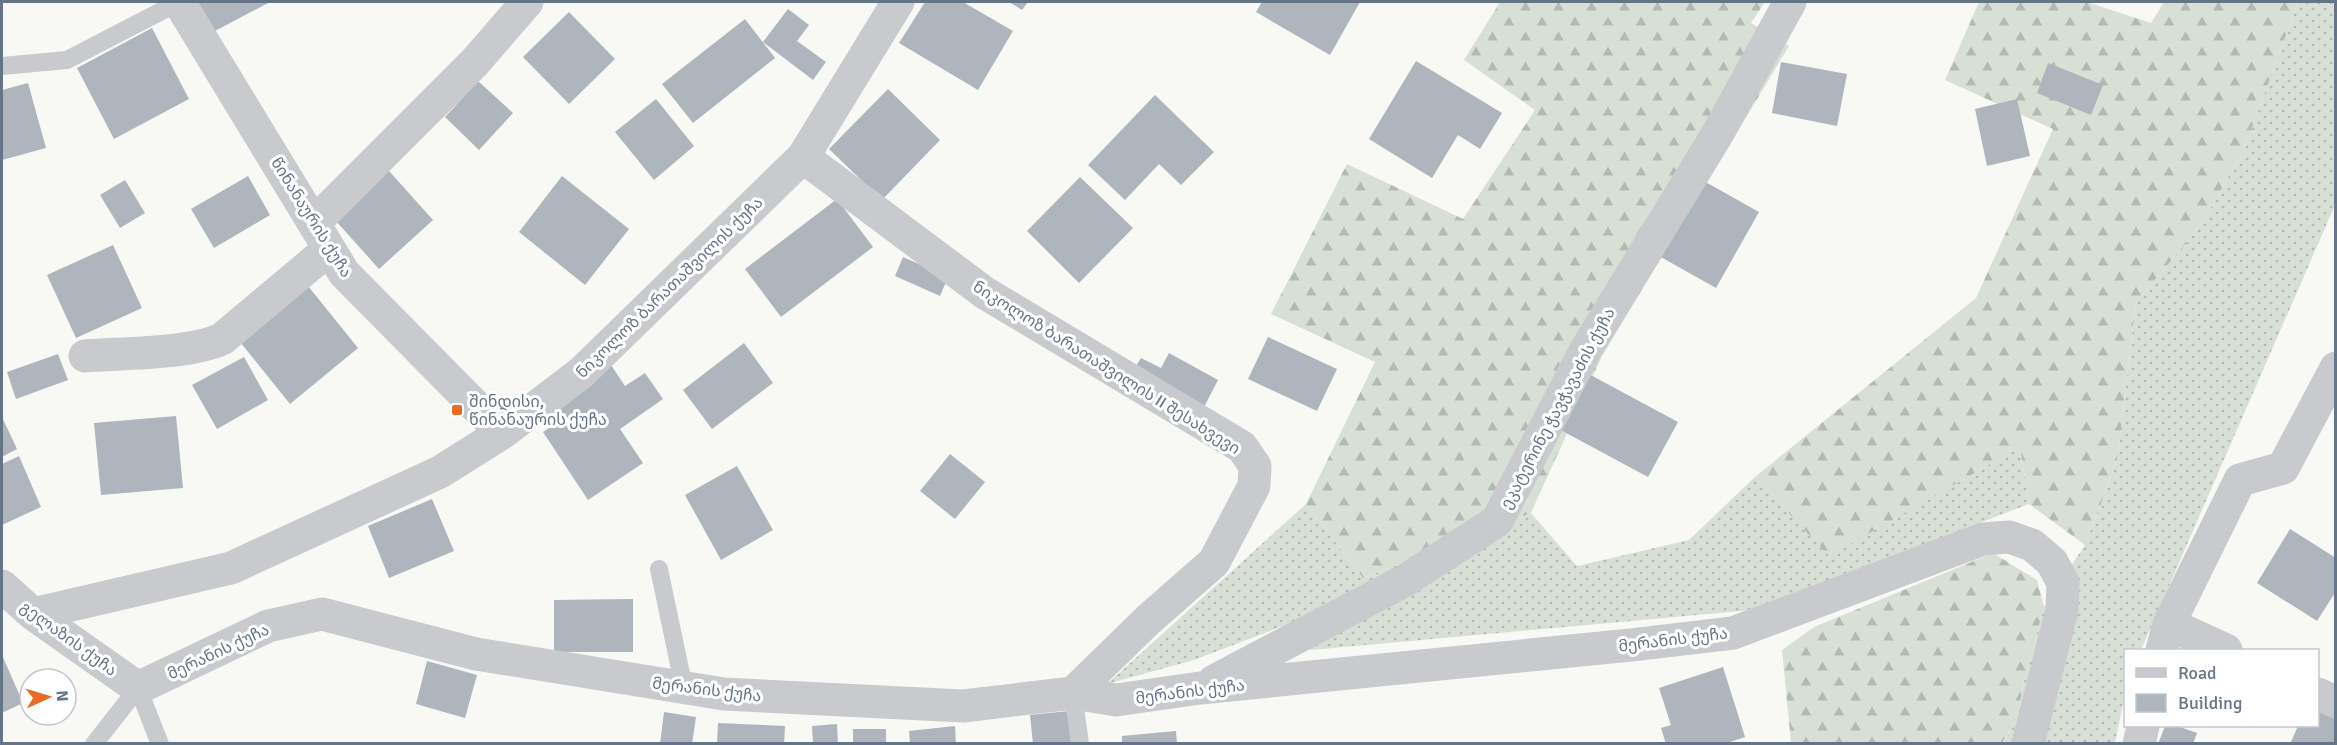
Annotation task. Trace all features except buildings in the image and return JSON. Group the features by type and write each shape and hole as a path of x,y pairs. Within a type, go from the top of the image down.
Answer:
{"street":[{"name":"წინანაურის ქუჩა","path":"179,2 344,273 502,433"},
{"path":"85,356 192,347 222,339 322,236 527,2"},
{"name":"ნიკოლოზ ბარათაშვილის ქუჩა","path":"33,614 231,568 440,472 502,433 581,373 803,157 898,2"},
{"name":"ეკატერინე ჭავჭავაძის ქუჩა","path":"1200,688 1406,580 1497,521 1585,351 1718,133 1790,2"},
{"name":"ნიკოლოზ ბარათაშვილის II შესახვევი","path":"803,157 985,293 1242,447 1255,465 1254,486 1214,562 1148,620 1073,693"},
{"path":"2217,649 2166,637 2240,480 2283,468 2336,368"},
{"name":"მერანის ქუჩა","path":"138,688 268,626 322,614 476,654 724,694 963,706 1073,693 1116,700 1200,688 1596,649 1733,633 1983,539 2009,537 2032,545 2052,562 2063,584 2062,610 2028,744"},
{"name":"გელაზის ქუჩა","path":"2,586 33,614 138,688"},
{"path":"2319,694 2336,702"},
{"path":"2139,744 2143,727"}],"lane":[{"path":"2,66 67,60 179,2"},
{"path":"659,569 684,688"},
{"path":"94,744 138,688"},
{"path":"138,688 160,744"},
{"path":"1073,693 1080,744"}],"green space":[{"path":"1500,2 1765,2 1751,23 1789,46 1602,356 1531,513 1363,578 1306,504 1375,362 1271,314 1347,164 1463,219 1535,110 1464,60"},
{"path":"1979,2 2087,2 2151,23 2164,2 2298,2 2243,152 2198,229 2136,302 2117,461 2085,545 2029,504 2020,447 1829,556 1755,477 1976,298 2053,129 1945,80"},
{"path":"2298,2 2335,2 2335,205 2141,649 2124,649 2124,699 2115,743 2002,744 2017,719 2023,685 2044,607 2085,545 2117,461 2136,302 2198,229 2243,152"},
{"path":"2020,447 2029,504 1752,610 1311,650 1291,623 1194,660 1107,684 1306,504 1363,578 1531,513 1577,566 1689,540 1755,477 1829,555"},
{"path":"1993,553 2037,580 2044,607 2023,685 2017,719 2002,743 1791,743 1782,650 1814,627"}],"place":[{"name":"შინდისი, წინანაურის ქუჩა","path":"457,410"}]}
